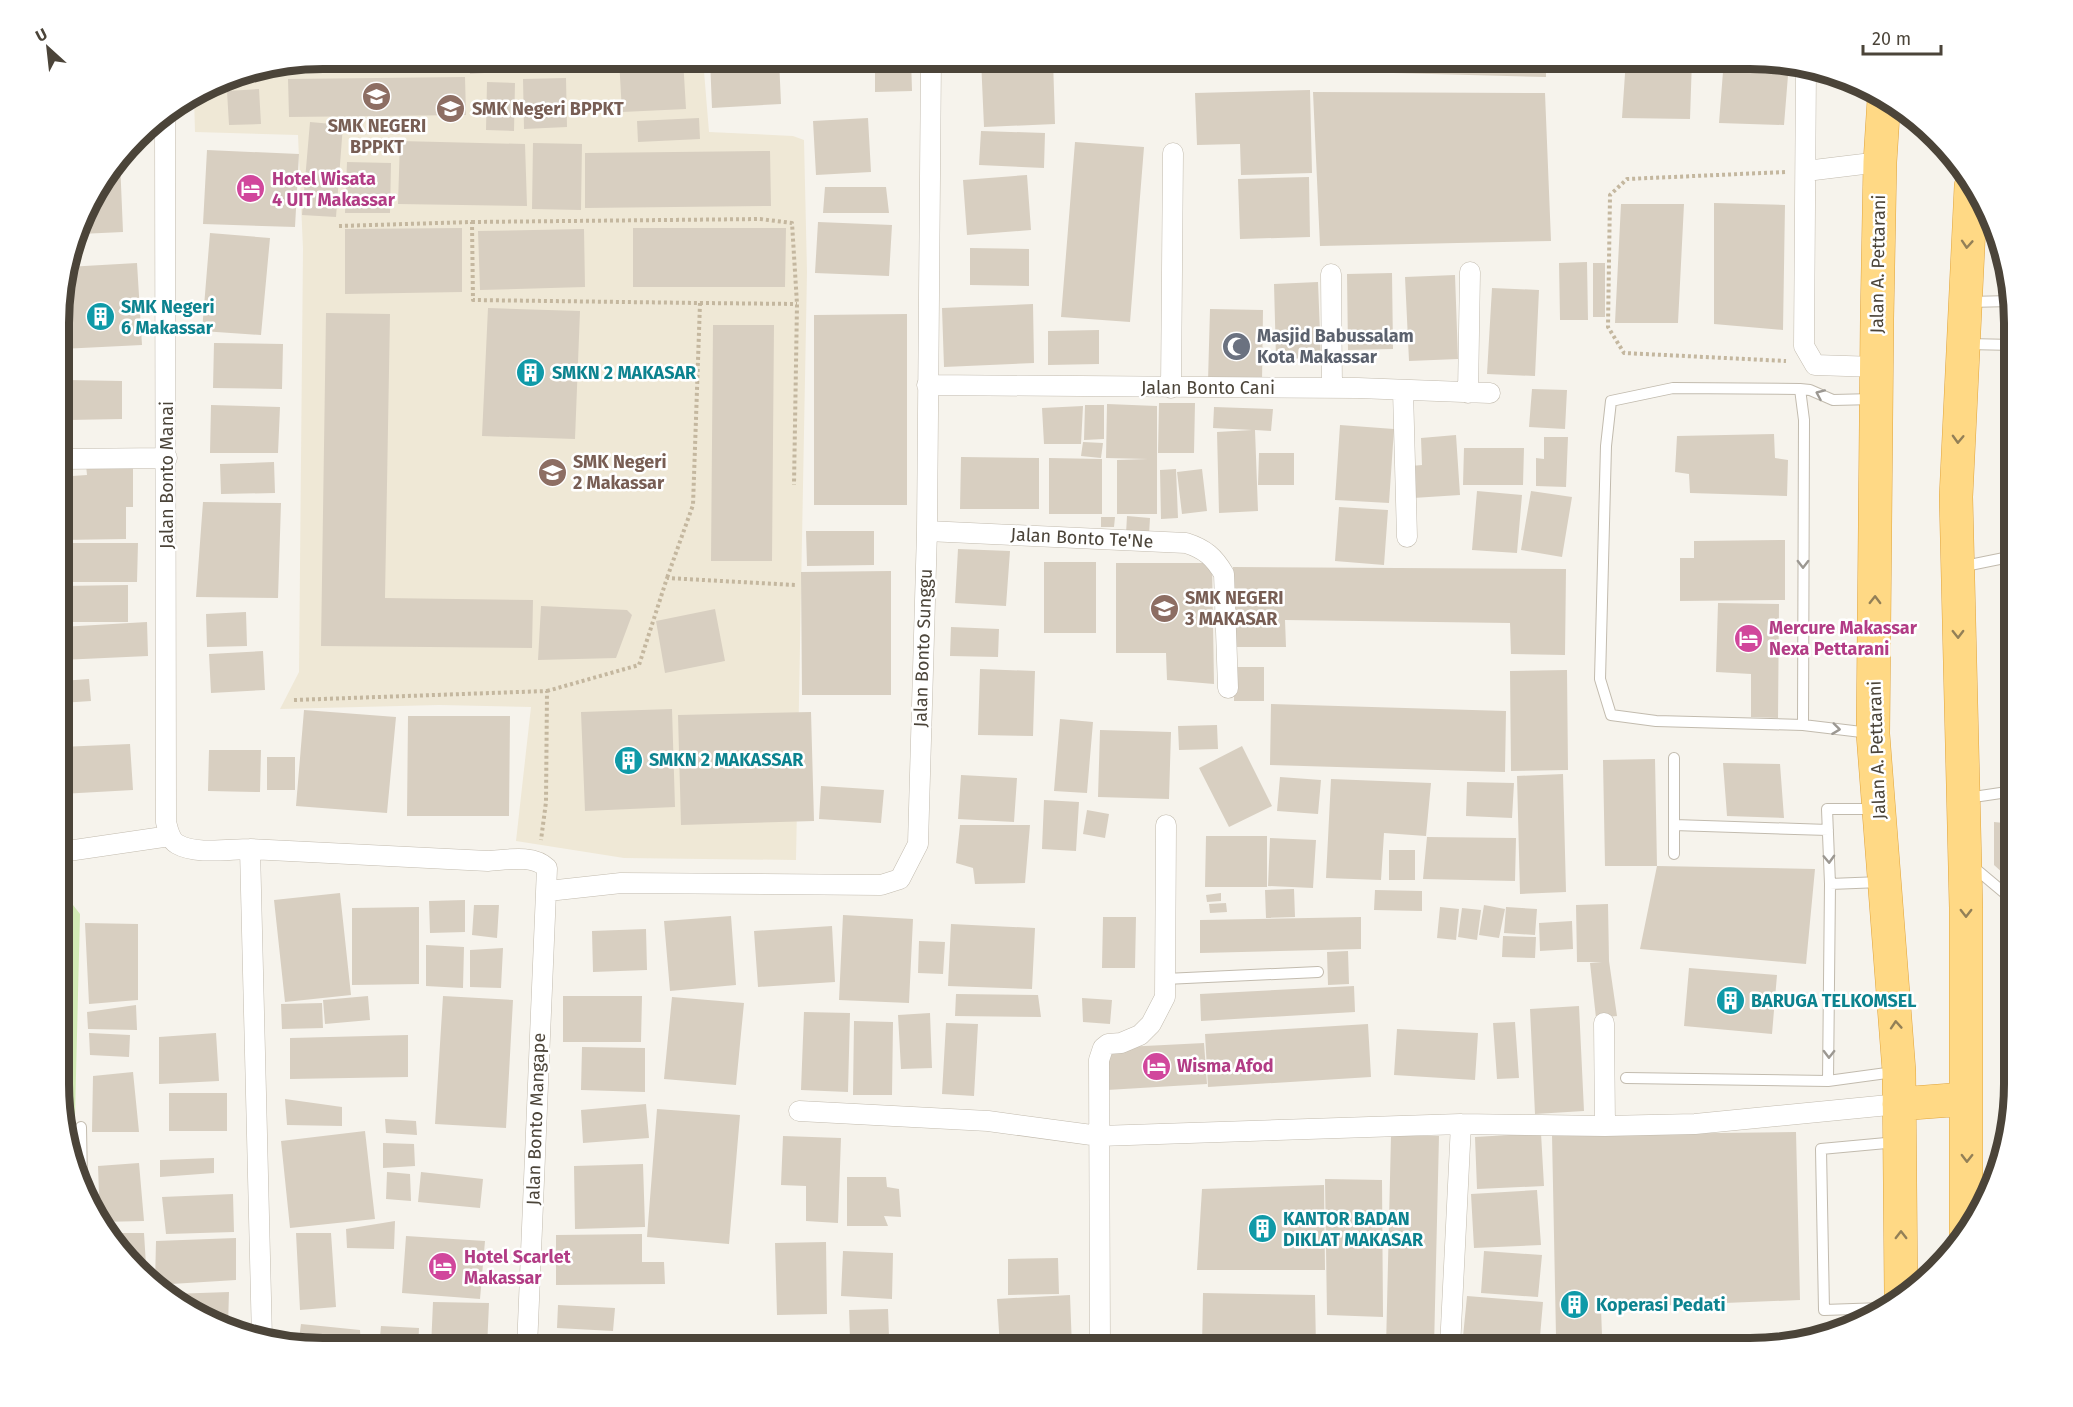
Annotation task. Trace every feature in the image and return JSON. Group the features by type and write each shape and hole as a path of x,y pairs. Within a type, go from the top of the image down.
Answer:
{"highway":[{"name":"Jalan A. Pettarani","path":"1883,107 1880,162 1873,734 1899,1071 1901,1289"},
{"path":"1966,1217 1968,1134 1965,1100 1964,860 1956,497 1970,197"},
{"path":"1899,1104 1965,1100"}],"street":[{"name":"Jalan Bonto Sunggu","path":"548,891 621,883 881,885 900,879 918,844 927,531 931,69"},
{"path":"1806,76 1804,346 1810,362 1821,367 1877,367"},
{"name":"Jalan Bonto Manai","path":"165,123 166,822 170,836"},
{"path":"1170,388 1173,153"},
{"path":"1806,171 1880,162"},
{"path":"1468,393 1470,272"},
{"path":"1331,274 1332,388"},
{"name":"Jalan Bonto Cani","path":"927,385 1332,388 1490,393"},
{"path":"1403,391 1407,537"},
{"path":"69,459 167,458"},
{"name":"Jalan Bonto Te'Ne","path":"927,531 1186,543 1209,554 1224,574 1228,688"},
{"path":"1100,1338 1098,1084 1101,1052 1108,1044 1121,1043 1140,1035 1151,1024 1165,997 1166,825"},
{"path":"69,851 170,836 176,844 197,849 250,849 537,861"},
{"path":"250,849 262,1330"},
{"name":"Jalan Bonto Mangape","path":"527,1338 542,958 548,891 547,868 537,861"},
{"path":"1604,1023 1605,1126"},
{"path":"799,1111 988,1121 1099,1136 1461,1124 1605,1126 1695,1124 1899,1104"},
{"path":"1450,1338 1461,1124"}],"lane":[{"path":"1964,302 2003,301"},
{"path":"1962,344 2004,345"},
{"path":"1873,734 1803,725 1656,721 1611,715 1600,680 1606,446 1611,401 1673,388 1800,389 1810,390 1833,400 1877,399"},
{"path":"1800,389 1804,420 1803,725"},
{"path":"1957,567 2004,558"},
{"path":"1674,758 1674,854"},
{"path":"1962,799 2004,793"},
{"path":"1828,1081 1830,884 1827,809 1878,808"},
{"path":"1674,825 1828,830"},
{"path":"1964,860 2004,893"},
{"path":"1830,884 1885,882"},
{"path":"1165,979 1318,972"},
{"path":"1626,1078 1828,1081 1899,1071"},
{"path":"81,1127 82,1165"},
{"path":"1869,1308 1824,1310 1821,1149 1900,1142"}],"path":[{"path":"1806,171 1627,179 1610,195 1608,327 1624,352 1810,362"},
{"path":"339,226 760,219 792,223 797,303 794,485"},
{"path":"472,222 473,300 797,303"},
{"path":"294,700 547,692 639,665 693,505 700,303"},
{"path":"667,578 795,585"},
{"path":"537,861 546,802 547,692"}],"shaded area":[{"name":"SMK Negeri 2 Makassar","path":"323,69 704,69 709,132 793,136 804,140 807,272 796,860 624,858 516,841 531,707 439,705 280,709 299,672 303,249 298,135 195,132 196,103 241,82 290,71"}],"green space":[{"path":"69,900 80,914 74,1136 69,1084"}],"building":[{"path":"470,69 543,69 470,74"},
{"path":"576,69 616,69 616,72"},
{"path":"620,69 684,69 686,109 622,112"},
{"path":"710,69 779,69 781,104 712,108"},
{"path":"875,69 911,69 912,91 875,92"},
{"path":"981,69 1053,69 1055,124 984,127"},
{"path":"1158,69 1174,69 1174,73 1159,73"},
{"path":"1239,69 1546,69 1546,77"},
{"path":"1625,69 1692,69 1690,119 1622,118"},
{"path":"1723,69 1788,72 1784,125 1719,123"},
{"name":"SMK NEGERI BPPKT","path":"465,77 466,115 289,117 288,79"},
{"path":"566,78 567,127 524,129 523,79"},
{"path":"487,82 515,83 514,131 486,130"},
{"path":"259,89 261,124 229,125 227,91"},
{"path":"1310,90 1312,173 1241,175 1240,144 1197,145 1195,93"},
{"path":"1313,92 1545,93 1551,241 1320,246"},
{"path":"699,118 700,139 638,142 637,121"},
{"path":"868,118 871,172 816,175 813,121"},
{"path":"310,122 343,125 336,217 302,215"},
{"path":"981,131 1045,133 1044,168 979,165"},
{"path":"400,141 525,144 527,206 398,204"},
{"path":"1075,142 1144,147 1130,322 1061,317"},
{"path":"533,143 582,144 581,210 532,209"},
{"name":"Hotel Wisata 4 UIT Makassar","path":"207,150 299,154 295,227 203,224"},
{"path":"770,151 771,206 585,208 585,153"},
{"path":"347,162 391,163 390,213 345,213"},
{"path":"120,169 123,232 85,234 103,196"},
{"path":"1027,175 1031,230 967,235 963,180"},
{"path":"1309,177 1310,237 1240,239 1238,179"},
{"path":"825,187 886,187 889,213 823,213"},
{"path":"1714,203 1785,205 1783,330 1714,324"},
{"path":"1621,204 1684,204 1678,323 1615,323"},
{"path":"818,222 892,225 889,276 815,273"},
{"path":"462,228 462,292 345,294 345,229"},
{"path":"633,228 786,228 785,287 633,287"},
{"path":"584,229 585,287 480,290 478,231"},
{"path":"210,233 270,238 261,335 202,331"},
{"path":"970,248 1029,249 1029,286 970,285"},
{"path":"1587,262 1588,320 1560,320 1559,263"},
{"name":"SMK Negeri 6 Makassar","path":"137,263 142,345 69,349 71,290 76,267"},
{"path":"1593,263 1605,263 1605,317 1593,317"},
{"path":"1392,273 1393,349 1348,350 1347,274"},
{"path":"1455,275 1458,359 1409,361 1405,277"},
{"path":"1318,282 1321,358 1276,359 1274,284"},
{"path":"1492,288 1539,290 1535,376 1487,374"},
{"path":"1033,304 1034,363 944,367 942,308"},
{"name":"SMKN 2 MAKASAR","path":"488,308 580,311 575,439 482,436"},
{"name":"Masjid Babussalam Kota Makassar","path":"1210,309 1263,310 1262,382 1208,381"},
{"path":"326,313 390,314 385,598 533,600 532,648 321,646"},
{"path":"907,314 907,505 814,505 814,315"},
{"path":"713,325 774,325 772,561 711,561"},
{"path":"1099,330 1099,364 1048,365 1048,331"},
{"path":"214,343 283,344 282,389 213,388"},
{"path":"69,380 122,381 122,419 69,420"},
{"path":"1532,389 1567,390 1565,429 1529,427"},
{"path":"1159,403 1195,403 1194,453 1158,453"},
{"path":"1107,404 1157,406 1157,514 1117,514 1117,460 1148,459 1106,458"},
{"path":"211,405 280,407 278,453 210,453"},
{"path":"1085,405 1104,405 1104,439 1084,440"},
{"path":"1083,406 1081,444 1044,444 1042,408"},
{"path":"1214,407 1273,409 1271,431 1255,430 1258,511 1219,513 1217,432 1252,430 1213,428"},
{"path":"1340,425 1394,429 1389,503 1335,500"},
{"path":"1774,434 1775,458 1788,460 1787,496 1690,493 1689,474 1675,472 1677,436"},
{"path":"1456,435 1460,495 1413,498 1411,466 1422,465 1421,438"},
{"path":"1544,437 1568,437 1566,487 1536,486 1536,458 1544,459"},
{"path":"1083,442 1103,443 1101,458 1081,456"},
{"path":"1464,448 1524,448 1523,485 1463,485"},
{"path":"1259,453 1294,453 1294,485 1258,485"},
{"path":"961,457 1039,458 1039,509 960,509"},
{"path":"1049,458 1102,459 1102,514 1049,514"},
{"path":"274,462 275,493 221,494 220,464"},
{"path":"133,463 133,507 126,507 126,539 69,540 69,482 72,482 72,476 87,475 86,465"},
{"path":"1176,469 1178,518 1161,519 1160,470"},
{"path":"1202,469 1207,511 1182,514 1177,472"},
{"path":"1477,491 1522,495 1517,553 1472,550"},
{"path":"1531,491 1572,497 1562,557 1521,550"},
{"path":"203,502 281,503 278,598 196,597"},
{"path":"1339,507 1388,510 1384,565 1335,561"},
{"path":"1127,516 1150,518 1149,535 1126,534"},
{"path":"1101,517 1115,517 1114,527 1101,527"},
{"path":"806,531 874,531 874,565 807,566"},
{"path":"1785,540 1785,600 1680,601 1680,558 1694,558 1694,541"},
{"path":"69,543 138,543 137,582 69,582"},
{"path":"958,549 1010,551 1006,606 955,603"},
{"path":"1044,562 1096,562 1096,633 1044,633"},
{"name":"SMK NEGERI 3 MAKASAR","path":"1116,563 1212,563 1214,684 1167,680 1166,653 1116,653"},
{"path":"1233,567 1566,569 1565,655 1511,654 1510,623 1285,620 1286,647 1235,647"},
{"path":"891,571 891,695 802,695 801,572"},
{"path":"128,585 128,622 69,622 69,586"},
{"name":"Mercure Makassar Nexa Pettarani","path":"1718,603 1779,604 1778,718 1751,717 1751,674 1716,672"},
{"path":"541,606 627,610 632,615 616,658 538,660"},
{"path":"715,609 725,661 665,673 656,621"},
{"path":"246,612 247,646 207,647 206,614"},
{"path":"147,622 148,656 69,660 69,627"},
{"path":"951,627 999,629 998,657 950,656"},
{"path":"263,651 265,690 211,693 209,654"},
{"path":"1234,667 1264,667 1264,701 1234,701"},
{"path":"980,669 1035,671 1033,736 978,735"},
{"path":"1567,670 1568,770 1511,771 1510,671"},
{"path":"89,679 91,701 69,702 69,680"},
{"path":"1271,704 1506,711 1505,772 1270,765"},
{"name":"SMKN 2 MAKASSAR","path":"672,709 675,807 585,811 581,712"},
{"path":"304,710 396,717 387,813 296,806"},
{"path":"811,712 814,821 681,825 678,715"},
{"path":"408,716 510,716 509,816 407,816"},
{"path":"1060,719 1093,722 1087,793 1054,791"},
{"path":"1217,725 1218,749 1179,750 1178,726"},
{"path":"1100,730 1171,732 1169,799 1098,797"},
{"path":"130,744 133,790 69,794 69,747"},
{"path":"1242,746 1272,806 1229,827 1199,768"},
{"path":"209,750 261,750 260,792 208,791"},
{"path":"267,757 295,757 295,790 267,790"},
{"path":"1655,759 1657,866 1605,866 1603,760"},
{"path":"1723,763 1780,764 1784,818 1727,816"},
{"path":"1563,774 1566,892 1520,894 1517,776"},
{"path":"961,775 1017,778 1014,822 958,819"},
{"path":"1280,777 1321,780 1318,814 1277,811"},
{"path":"1331,779 1431,783 1426,836 1384,833 1381,880 1326,878"},
{"path":"1467,782 1514,783 1512,818 1466,816"},
{"path":"821,786 884,790 881,823 819,819"},
{"path":"1044,800 1079,802 1076,851 1042,849"},
{"path":"1087,810 1109,814 1105,838 1083,834"},
{"path":"1994,822 2004,823 2004,874 1994,865"},
{"path":"960,825 1030,825 1025,883 975,884 973,868 956,863"},
{"path":"1206,836 1267,836 1267,887 1205,887"},
{"path":"1427,837 1516,838 1515,881 1423,879"},
{"path":"1270,838 1316,840 1313,888 1268,886"},
{"path":"1389,850 1415,850 1415,880 1389,880"},
{"path":"1657,866 1815,869 1806,964 1640,949"},
{"path":"1294,889 1295,917 1266,918 1265,890"},
{"path":"1375,890 1422,891 1422,911 1374,910"},
{"path":"340,893 351,995 285,1002 274,900"},
{"path":"1221,893 1221,901 1207,902 1206,895"},
{"path":"465,900 465,932 430,933 429,901"},
{"path":"1226,903 1227,912 1210,913 1209,904"},
{"path":"1608,904 1609,961 1617,1016 1596,1018 1590,963 1602,962 1577,962 1576,905"},
{"path":"474,905 499,905 497,938 472,935"},
{"path":"1484,905 1505,909 1499,938 1479,935"},
{"path":"419,907 419,984 352,985 352,908"},
{"path":"1440,907 1459,909 1456,940 1437,938"},
{"path":"1506,907 1537,909 1535,935 1504,933"},
{"path":"1462,908 1481,910 1477,940 1458,937"},
{"path":"843,915 913,919 909,1003 839,1000"},
{"path":"731,916 736,985 670,991 664,921"},
{"path":"1103,917 1136,917 1135,968 1102,968"},
{"path":"1361,917 1361,949 1200,953 1200,920"},
{"path":"1572,921 1573,949 1540,951 1539,923"},
{"path":"85,923 138,924 138,1000 89,1004"},
{"path":"951,924 1035,928 1032,989 948,986"},
{"path":"832,926 835,982 758,987 754,931"},
{"path":"646,929 647,970 593,972 592,931"},
{"path":"1503,936 1536,937 1535,958 1502,957"},
{"path":"919,941 945,942 943,974 918,973"},
{"path":"426,945 464,947 463,988 426,986"},
{"path":"503,948 501,988 470,987 470,950"},
{"path":"1348,951 1349,984 1328,985 1327,952"},
{"name":"BARUGA TELKOMSEL","path":"1689,968 1777,975 1772,1034 1684,1026"},
{"path":"1354,986 1355,1012 1201,1021 1200,994"},
{"path":"956,994 1038,995 1041,1017 955,1016"},
{"path":"368,996 370,1020 325,1024 323,1000"},
{"path":"443,996 513,1000 506,1128 435,1124"},
{"path":"563,996 642,996 641,1042 563,1042"},
{"path":"672,997 744,1003 736,1085 664,1079"},
{"path":"1082,998 1112,1000 1110,1024 1083,1022"},
{"path":"322,1003 323,1028 282,1029 281,1004"},
{"path":"136,1005 137,1030 88,1029 87,1012"},
{"path":"1579,1006 1584,1111 1535,1114 1530,1009"},
{"path":"804,1012 850,1013 848,1092 801,1090"},
{"path":"930,1013 932,1068 901,1069 898,1015"},
{"path":"854,1021 893,1022 892,1095 853,1095"},
{"path":"1515,1022 1519,1078 1497,1079 1493,1023"},
{"path":"946,1023 978,1024 974,1096 942,1094"},
{"path":"1368,1024 1371,1077 1208,1087 1205,1034"},
{"path":"1397,1029 1478,1033 1475,1080 1394,1075"},
{"path":"89,1033 130,1035 129,1057 90,1055"},
{"path":"216,1033 219,1081 159,1084 159,1037"},
{"path":"408,1035 408,1077 290,1079 290,1038"},
{"name":"Wisma Afod","path":"1204,1043 1207,1084 1107,1090 1105,1048"},
{"path":"582,1047 645,1048 645,1092 581,1090"},
{"path":"133,1072 139,1132 92,1132 93,1076"},
{"path":"169,1093 227,1093 227,1131 169,1131"},
{"path":"285,1099 342,1107 342,1126 287,1125"},
{"path":"646,1104 649,1138 583,1143 581,1110"},
{"path":"657,1109 740,1115 729,1244 647,1237"},
{"path":"385,1119 416,1121 417,1135 386,1133"},
{"path":"365,1131 375,1219 290,1228 281,1141"},
{"path":"1796,1132 1800,1300 1601,1308 1602,1336 1556,1336 1552,1135"},
{"path":"1541,1133 1544,1186 1477,1189 1475,1137"},
{"path":"783,1136 841,1138 838,1223 806,1221 806,1186 781,1185"},
{"path":"1391,1136 1439,1136 1434,1338 1386,1338"},
{"path":"383,1143 414,1144 415,1166 383,1168"},
{"path":"214,1158 214,1173 160,1177 160,1160"},
{"path":"139,1163 144,1221 110,1222 99,1204 98,1166"},
{"path":"643,1164 645,1227 575,1229 574,1166"},
{"path":"387,1172 410,1174 411,1201 386,1199"},
{"path":"421,1172 483,1179 480,1208 418,1202"},
{"path":"847,1177 886,1177 887,1187 899,1189 901,1217 884,1216 888,1226 847,1226"},
{"path":"1325,1179 1382,1180 1383,1317 1327,1315"},
{"name":"KANTOR BADAN DIKLAT MAKASAR","path":"1324,1185 1325,1270 1197,1270 1202,1189"},
{"path":"1537,1190 1541,1245 1474,1248 1471,1194"},
{"path":"233,1194 234,1232 166,1234 162,1197"},
{"path":"395,1221 394,1249 347,1248 346,1229"},
{"path":"117,1233 144,1233 146,1265 132,1252"},
{"path":"296,1233 331,1233 336,1307 300,1310"},
{"path":"642,1234 642,1262 664,1262 665,1284 556,1285 556,1235"},
{"name":"Hotel Scarlet Makassar","path":"406,1236 485,1241 480,1299 402,1293"},
{"path":"236,1238 236,1280 166,1284 155,1275 156,1241"},
{"path":"826,1242 827,1314 777,1315 775,1243"},
{"path":"843,1251 893,1253 892,1299 841,1296"},
{"path":"1484,1251 1542,1255 1538,1297 1481,1293"},
{"path":"1058,1258 1059,1294 1008,1295 1008,1259"},
{"path":"229,1292 228,1320 196,1304 180,1294"},
{"name":"KANTOR BADAN DIKLAT MAKASAR","path":"1203,1293 1315,1295 1316,1338 1202,1338"},
{"path":"1070,1295 1072,1338 999,1338 997,1299"},
{"path":"1467,1296 1543,1302 1540,1338 1463,1338"},
{"path":"433,1302 489,1303 487,1338 431,1338"},
{"path":"558,1305 615,1308 613,1331 557,1328"},
{"path":"888,1309 889,1337 850,1338 849,1310"},
{"path":"301,1324 360,1330 360,1338 323,1338 299,1337"},
{"path":"381,1326 419,1328 418,1338 380,1338"},
{"path":"1659,1334 1784,1335 1750,1338 1659,1338"},
{"path":"634,1335 634,1338 588,1338"},
{"path":"664,1336 791,1337 791,1338 664,1338"}],"place":[{"name":"SMK NEGERI BPPKT","path":"377,97"},
{"name":"SMK Negeri BPPKT","path":"451,109"},
{"name":"Hotel Wisata 4 UIT Makassar","path":"251,189"},
{"name":"SMK Negeri 6 Makassar","path":"100,317"},
{"name":"Masjid Babussalam Kota Makassar","path":"1236,346"},
{"name":"SMKN 2 MAKASAR","path":"531,373"},
{"name":"SMK Negeri 2 Makassar","path":"552,472"},
{"name":"SMK NEGERI 3 MAKASAR","path":"1164,608"},
{"name":"Mercure Makassar Nexa Pettarani","path":"1748,638"},
{"name":"SMKN 2 MAKASSAR","path":"628,760"},
{"name":"BARUGA TELKOMSEL","path":"1730,1001"},
{"name":"Wisma Afod","path":"1156,1066"},
{"name":"KANTOR BADAN DIKLAT MAKASAR","path":"1262,1229"},
{"name":"Hotel Scarlet Makassar","path":"443,1267"},
{"name":"Koperasi Pedati","path":"1575,1305"}]}
